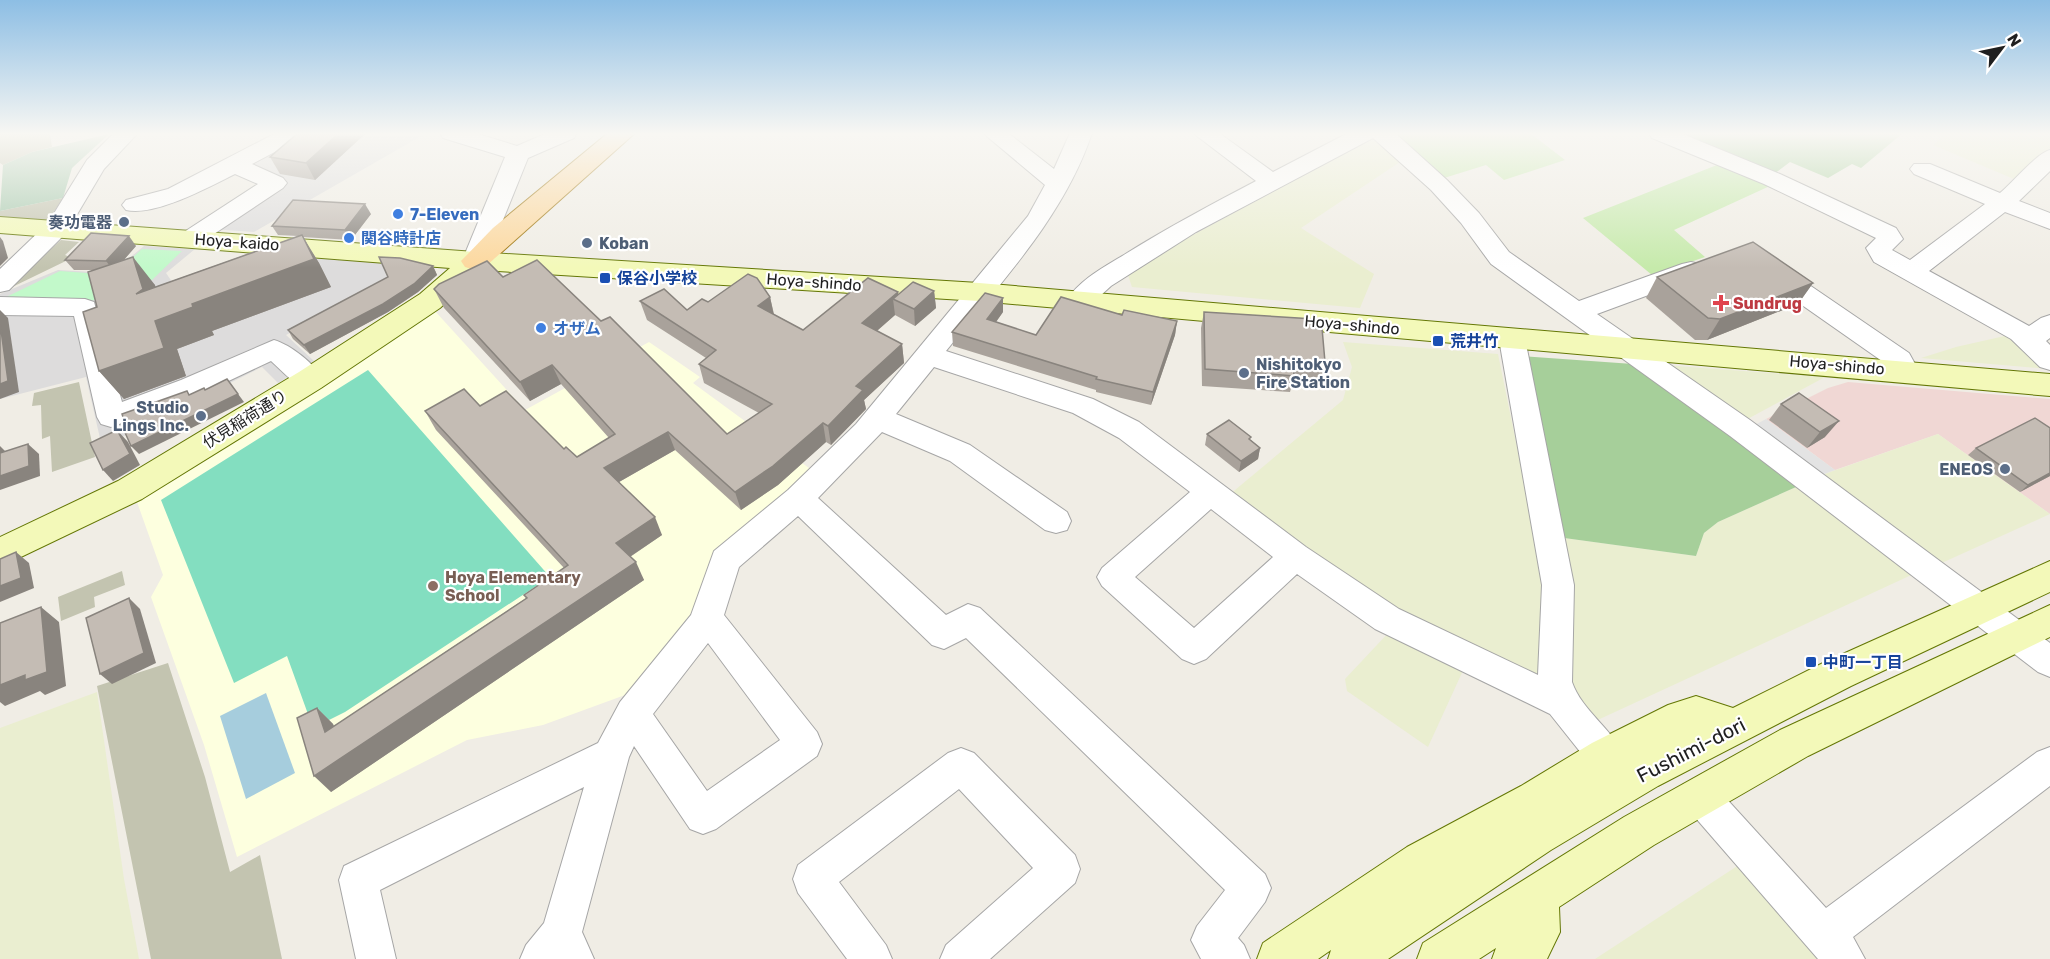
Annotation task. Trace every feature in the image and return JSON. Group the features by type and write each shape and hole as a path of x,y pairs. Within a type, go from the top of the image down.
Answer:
{"main road":[{"path":"475,261 569,178"},
{"name":"Hoya-kaido","path":"0,225 475,261"},
{"name":"Hoya-shindo","path":"475,261 979,292 2050,385"},
{"name":"伏見稲荷通り","path":"0,553 130,490 309,380 430,302 475,261"},
{"name":"Fushimi-dori","path":"1350,959 1428,905 1644,773 1838,674 1981,610 2050,576"},
{"path":"1439,959 1535,896 1700,796 1794,743 2033,628"},
{"path":"1279,959 1422,862 1535,800 1606,756 1696,713 1717,719 1732,729"},
{"path":"1514,959 1537,939 1540,925 1535,896"}],"street":[{"path":"0,284 57,228 87,178"},
{"path":"134,205 176,194 208,178"},
{"path":"190,239 275,183 263,178"},
{"path":"475,261 483,234 501,200 509,178"},
{"path":"1050,178 1057,183"},
{"path":"559,950 611,755 632,713 705,622 724,560 828,472 877,418 1038,219 1060,178"},
{"path":"1266,178 1272,182"},
{"path":"1079,301 1102,280 1187,228 1280,178"},
{"path":"1432,178 1470,218 1500,258 1629,347 1981,610 2033,628 2050,662"},
{"path":"1769,178 1887,233 1891,239 1878,248 1883,256 2020,333 2050,360"},
{"path":"1943,178 2050,222"},
{"path":"1911,272 2032,178"},
{"path":"1752,258 1899,360 1905,371"},
{"path":"1578,311 1710,263"},
{"path":"0,306 85,308 111,417 191,387 274,349 309,380"},
{"path":"2028,341 2050,324"},
{"path":"1512,339 1558,585 1555,681 1562,703 1606,756"},
{"path":"929,355 1083,406 1129,430 1295,556 1387,619 1562,703"},
{"path":"877,418 960,453 1056,521"},
{"path":"1212,492 1113,577 1194,649 1295,556"},
{"path":"799,498 944,635 968,618 1251,888 1211,940 1230,959"},
{"path":"632,713 703,816 804,744 715,627 705,622"},
{"path":"376,959 358,880 611,755"},
{"path":"1700,796 1835,946 2050,764"},
{"path":"872,959 812,879 960,765 1060,869 960,959"}],"shaded area":[{"path":"2,178 69,178 63,198 0,211"},
{"path":"276,178 349,178 254,232 211,229 282,181"},
{"path":"1299,178 1376,178 1301,228 1374,274 1360,308 1132,287 1128,275 1180,242"},
{"path":"2011,178 2025,178 2021,182"},
{"path":"63,198 48,221 0,217 0,211"},
{"path":"61,240 79,242 65,255 72,258 4,291"},
{"path":"144,246 195,249 166,273 181,295 224,277 247,253 404,264 382,284 286,335 314,361 278,383 262,367 102,447 86,377 0,399 0,294 58,270 111,273"},
{"name":"Hoya Elementary School","path":"434,310 525,410 649,342 700,377 693,383 813,471 636,691 543,725 467,740 237,857 204,745 151,597 163,575 137,502 323,386"},
{"path":"2009,335 2050,369 1921,358 1956,347"},
{"path":"1343,342 1498,354 1544,580 1545,684 1388,611 1229,495 1343,400 1352,367"},
{"path":"1663,365 1825,377 1742,422"},
{"path":"79,382 95,457 52,472 50,436 42,439 41,405 32,406 34,393"},
{"path":"1848,382 2050,399 2050,514 1938,434 1835,470 1766,419 1828,388"},
{"path":"1766,419 1835,470 1816,477 1749,428"},
{"path":"1938,434 2050,514 1935,566 1816,477"},
{"path":"1805,483 1920,571 1589,724 1566,693 1557,537 1696,556 1704,533 1718,522"},
{"path":"122,571 125,585 94,597 95,607 61,621 58,597"},
{"path":"1392,629 1466,664 1428,747 1347,691 1345,679"},
{"path":"168,663 205,777 230,872 260,855 282,959 151,959 97,686"},
{"path":"97,692 124,879 139,959 0,959 0,728"},
{"path":"1748,859 1834,959 1595,959"}],"green space":[{"path":"1685,178 1756,178 1772,185 1674,230 1705,257 1652,275 1583,218"},
{"path":"142,249 182,251 152,280 91,301 0,300 60,271 113,275"},
{"path":"1522,356 1647,365 1805,483 1718,522 1704,533 1696,556 1557,537"},
{"path":"368,370 550,577 345,712 313,728 287,656 234,683 161,500"}],"water":[{"path":"266,693 295,773 246,799 220,716"}],"building":[{"path":"293,200 365,204 345,230 272,226"},
{"path":"91,233 129,236 106,261 65,260"},
{"path":"302,235 314,259 192,304 193,307 155,321 164,348 99,371 83,312 97,307 88,272 133,257 143,289 136,294"},
{"path":"1753,242 1813,283 1720,319 1708,318 1657,277"},
{"path":"379,257 400,258 433,266 414,284 383,304 304,345 288,330 388,277"},
{"path":"537,260 601,321 610,317 727,434 772,404 699,364 716,350 640,301 664,289 687,310 702,299 708,302 748,274 757,278 770,297 758,306 803,330 868,278 898,292 862,323 902,344 856,386 863,390 828,426 823,423 773,466 735,492 668,432 604,468 655,517 616,543 636,562 314,776 297,718 317,708 325,732 527,598 524,595 568,565 425,411 464,389 480,406 506,391 564,449 566,447 577,457 615,434 552,365 520,382 434,289 439,284 487,261 503,277"},
{"path":"913,282 934,291 914,309 893,299"},
{"path":"985,293 1003,298 987,319 1036,335 1061,297 1122,315 1124,310 1177,321 1153,392 1096,379 1097,377 952,332"},
{"path":"1204,312 1314,319 1315,328 1322,328 1325,362 1293,360 1294,376 1205,369"},
{"path":"0,323 8,381 0,384"},
{"path":"227,379 238,394 131,446 123,428 126,427 122,414 187,391 189,395 204,388 205,390"},
{"path":"1799,393 1839,421 1820,432 1781,404"},
{"path":"2035,418 2050,428 2050,473 2028,485 1976,448"},
{"path":"1229,420 1251,437 1249,439 1260,448 1241,461 1207,434"},
{"path":"117,430 130,454 103,470 90,443"},
{"path":"28,444 29,466 0,476 0,453"},
{"path":"16,552 21,578 0,586 0,559"},
{"path":"129,598 144,653 100,674 86,618"},
{"path":"41,607 47,672 25,680 25,675 0,685 0,623"}],"place":[{"name":"7-Eleven","path":"398,214"},
{"name":"奏功電器","path":"124,222"},
{"name":"関谷時計店","path":"349,238"},
{"name":"Koban","path":"587,243"},
{"name":"保谷小学校","path":"605,278"},
{"name":"Sundrug","path":"1721,303"},
{"name":"オザム","path":"541,328"},
{"name":"荒井竹","path":"1438,341"},
{"name":"Nishitokyo Fire Station","path":"1244,373"},
{"name":"Studio Lings Inc.","path":"201,416"},
{"name":"ENEOS","path":"2005,469"},
{"name":"Hoya Elementary School","path":"433,586"},
{"name":"中町一丁目","path":"1811,662"}]}
